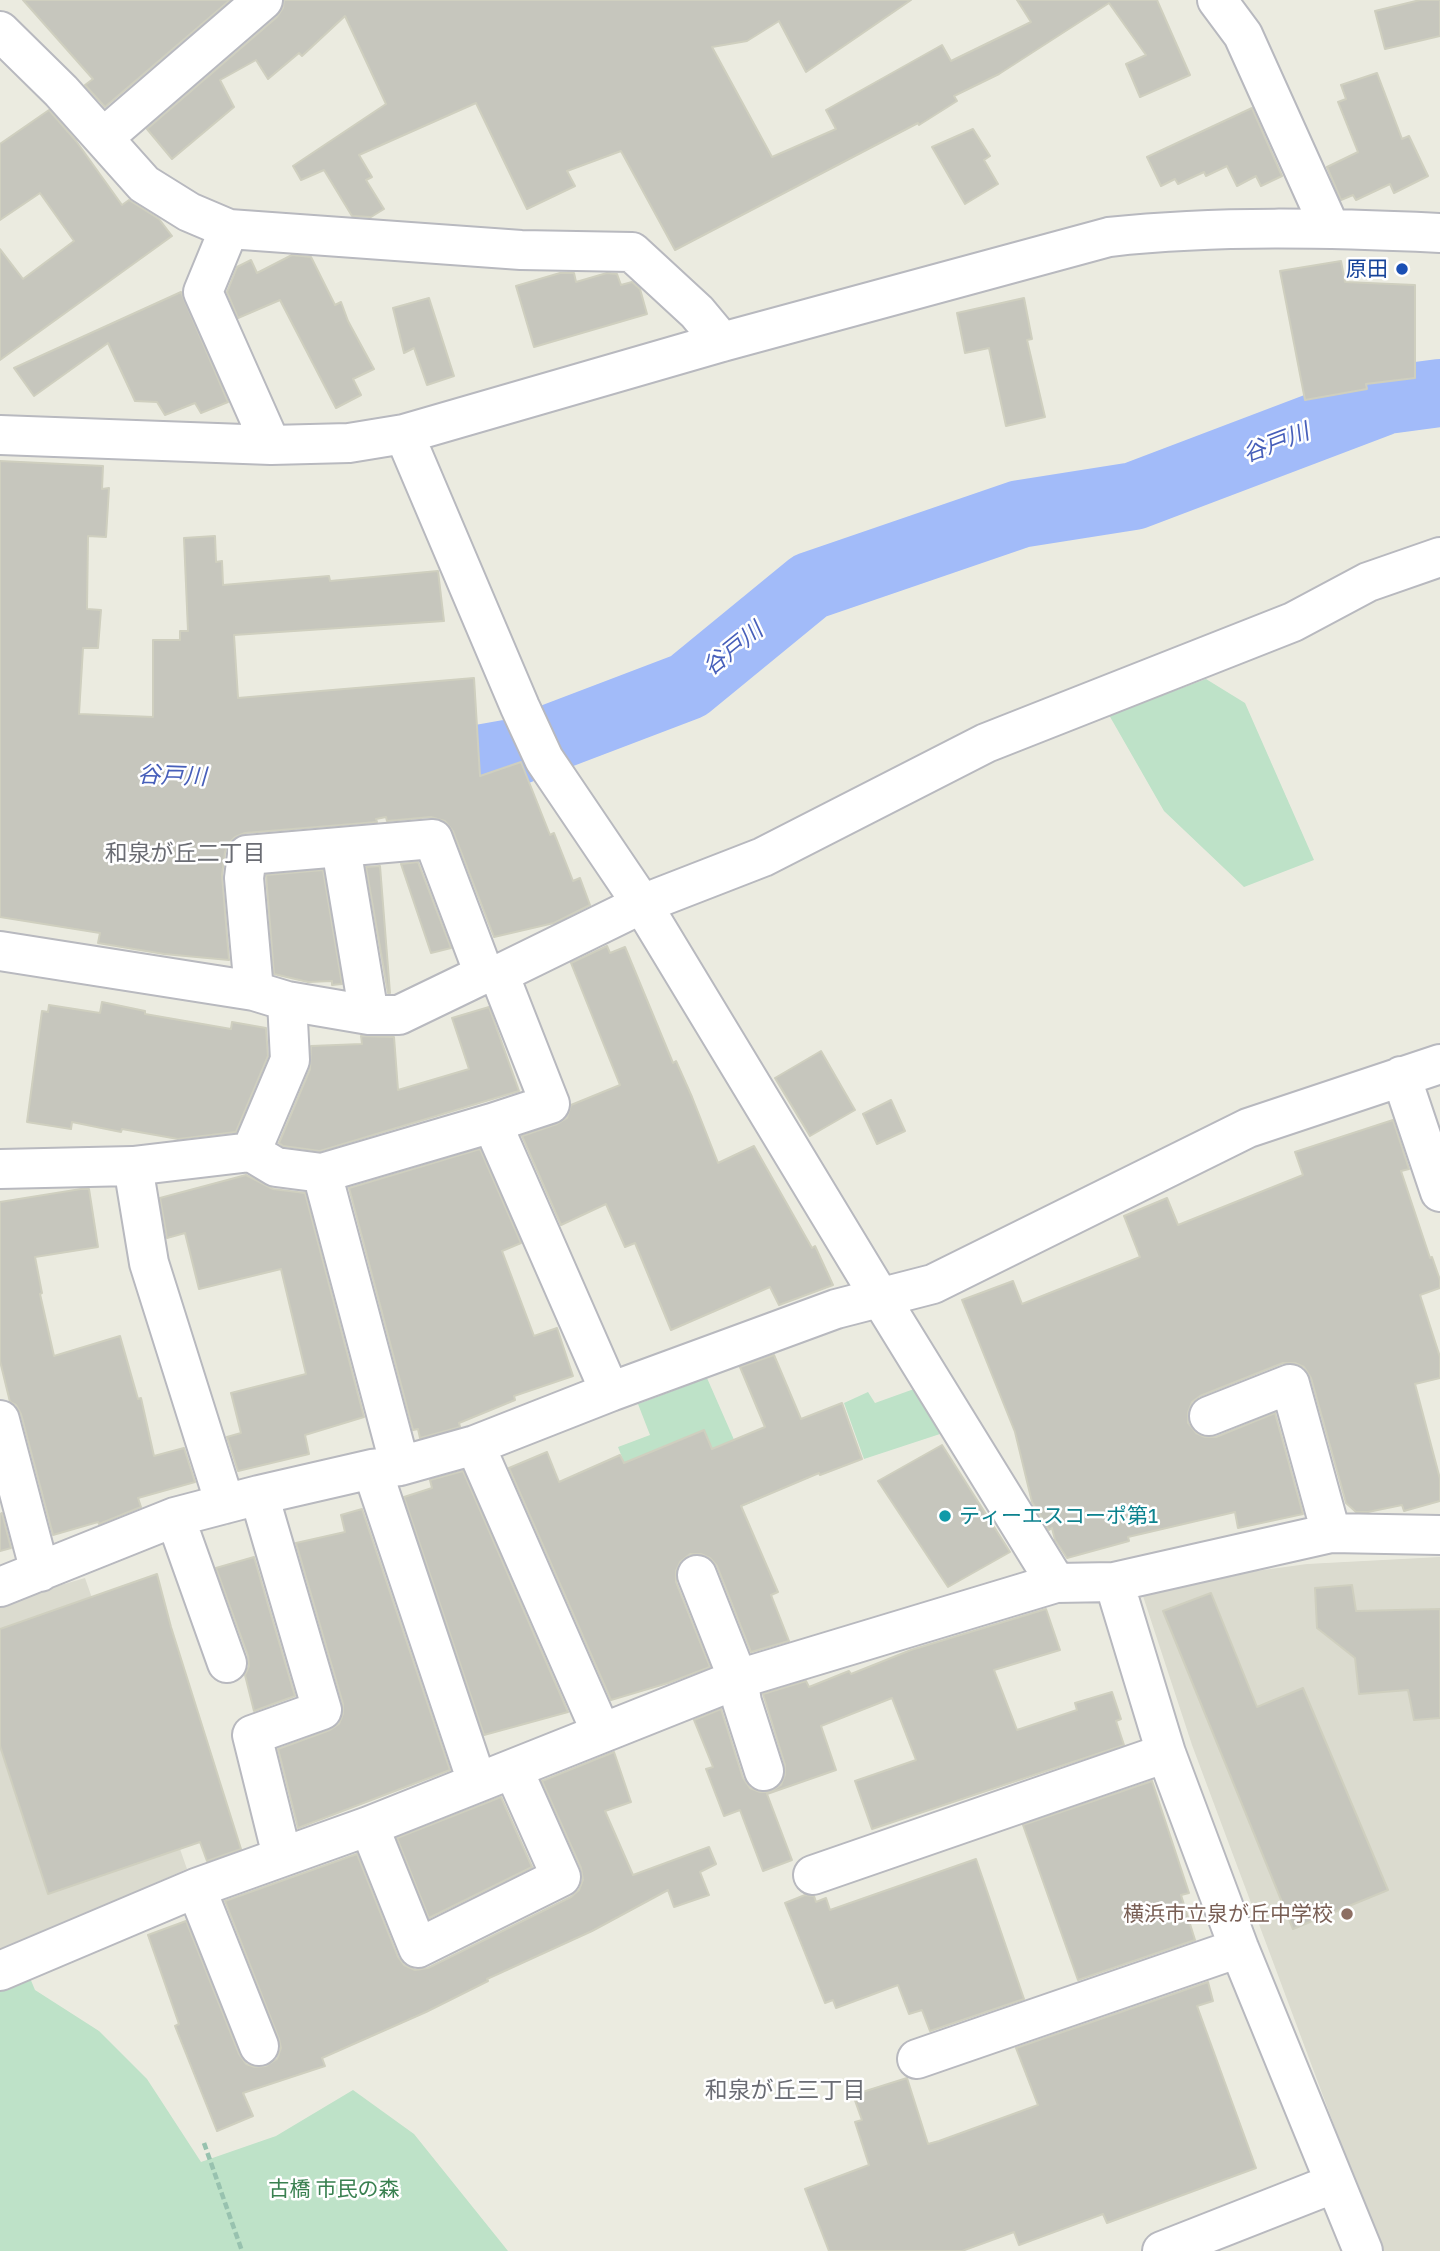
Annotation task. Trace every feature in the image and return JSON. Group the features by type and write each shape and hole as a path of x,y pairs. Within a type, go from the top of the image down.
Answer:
{"street":[{"path":"103,138 263,0"},
{"path":"1217,0 1243,35 1330,228"},
{"path":"0,31 61,91 144,184 190,212 229,229 521,250 632,252 697,312 722,342"},
{"path":"0,435 271,445 349,443 404,434 722,342 1109,237 1172,230 1330,228 1440,233"},
{"path":"229,229 203,292 271,445"},
{"path":"404,434 544,758 642,904 1056,1583"},
{"path":"0,951 270,996 369,1016 399,1015 642,904 763,857 986,743 1293,622 1368,582 1440,557"},
{"path":"0,1169 133,1166 251,1152 276,1167 322,1173 550,1104 433,839 247,855 244,878 270,996 290,1060 251,1152"},
{"path":"341,848 369,1016"},
{"path":"0,1587 175,1517 475,1445 610,1392 836,1310 933,1283 1248,1128 1440,1064"},
{"path":"1401,1076 1440,1192"},
{"path":"492,1123 610,1392"},
{"path":"133,1166 149,1263 322,1710 252,1735 282,1856"},
{"path":"322,1173 386,1468 477,1782"},
{"path":"1209,1416 1290,1384 1331,1533"},
{"path":"0,1420 40,1572"},
{"path":"475,1445 601,1732"},
{"path":"175,1517 227,1664"},
{"path":"0,1971 196,1888 369,1826 738,1679 1056,1583 1114,1581 1331,1533 1440,1535"},
{"path":"697,1575 738,1679 742,1702 764,1771"},
{"path":"1114,1581 1166,1753 1239,1948 1363,2251"},
{"path":"813,1875 1166,1753"},
{"path":"369,1826 418,1948 561,1877 513,1769"},
{"path":"196,1888 259,2046"},
{"path":"917,2059 1239,1948"},
{"path":"1162,2251 1335,2183"}],"path":[{"path":"204,2143 242,2251"}],"shaded area":[{"name":"横浜市立泉が丘中学校","path":"1440,1557 1440,2251 1381,2251 1192,1745 1140,1587 1307,1564"},
{"path":"85,1578 187,1869 0,1951 0,1603"}],"green space":[{"path":"1206,679 1245,703 1314,860 1244,887 1164,811 1109,715"},
{"path":"707,1378 760,1499 701,1524 642,1508 618,1447 650,1435 638,1404"},
{"path":"914,1389 940,1434 864,1459 844,1403 868,1392 875,1403"},
{"name":"古橋 市民の森","path":"30,1978 35,1990 99,2031 147,2079 201,2162 276,2136 353,2090 414,2134 508,2251 0,2251 0,1991"}],"building":[{"path":"23,0 230,0 105,107 85,85 93,79"},
{"path":"284,0 911,0 806,72 779,21 747,41 712,47 772,157 836,129 826,110 942,45 951,61 1031,22 1017,0 1157,0 1190,75 1140,97 1126,64 1146,55 1109,3 999,74 954,96 957,101 919,125 918,123 675,250 621,151 567,171 575,186 527,209 476,103 359,155 372,177 366,180 384,209 371,217 352,216 324,170 301,180 293,166 386,104 345,16 302,56 299,53 268,79 256,60 220,80 234,107 172,159 147,129 277,17 283,8"},
{"path":"1420,0 1440,0 1440,36 1385,49 1375,11"},
{"path":"1377,73 1402,139 1409,136 1428,176 1394,193 1390,184 1356,200 1353,195 1341,200 1327,167 1358,152 1338,102 1346,99 1341,85"},
{"path":"1252,108 1282,176 1261,186 1256,176 1237,186 1227,166 1206,176 1204,172 1178,184 1175,179 1161,186 1147,157"},
{"path":"49,110 76,141 122,205 129,200 159,219 172,236 0,360 0,249 23,279 74,241 40,193 0,220 0,144"},
{"path":"973,129 990,156 984,160 998,184 965,204 932,147"},
{"path":"292,255 311,257 335,305 341,302 348,321 374,369 353,379 361,395 336,408 280,300 238,318 227,292 237,267 251,260 257,273"},
{"path":"1341,261 1345,282 1415,285 1415,378 1366,384 1367,389 1305,400 1280,271"},
{"path":"560,273 574,273 576,282 607,273 617,274 621,285 632,282 640,289 647,314 534,347 516,286"},
{"path":"181,292 228,402 201,413 195,403 165,415 157,402 135,401 108,343 34,396 14,368"},
{"path":"429,298 454,376 427,385 414,348 404,353 393,308"},
{"path":"1024,298 1032,339 1027,340 1045,417 1006,426 989,348 965,353 957,313"},
{"path":"0,461 103,466 102,489 109,488 106,537 88,536 87,609 101,610 98,648 83,648 79,714 153,717 153,640 180,640 180,631 188,631 184,538 215,536 216,562 222,561 223,585 329,576 330,581 438,571 444,621 234,635 238,698 474,678 480,776 521,762 550,835 554,833 573,881 580,878 590,905 554,923 494,937 453,831 445,821 431,817 387,821 386,817 376,819 377,822 245,833 235,837 225,852 222,875 229,960 164,954 98,943 100,933 0,917"},
{"path":"418,862 451,948 431,953 401,864"},
{"path":"380,866 390,993 366,867"},
{"path":"323,870 342,984 332,985 332,981 308,982 274,974 266,875"},
{"path":"607,946 610,953 625,947 673,1063 676,1061 692,1097 718,1163 754,1146 812,1248 815,1246 833,1285 779,1305 770,1287 671,1330 635,1243 625,1247 606,1204 561,1225 522,1136 557,1124 567,1118 571,1105 620,1085 571,963"},
{"path":"102,1002 145,1011 145,1014 231,1029 232,1022 266,1028 268,1056 236,1132 178,1139 122,1129 121,1132 72,1122 71,1129 27,1122 42,1011 48,1012 49,1005 100,1013"},
{"path":"489,1007 519,1091 320,1151 283,1146 279,1143 310,1069 311,1046 362,1044 361,1036 394,1037 398,1090 469,1069 452,1018"},
{"path":"821,1051 855,1110 810,1136 775,1078"},
{"path":"891,1100 905,1131 877,1144 863,1114"},
{"path":"1393,1120 1409,1169 1401,1171 1440,1280 1440,1288 1420,1295 1440,1357 1440,1378 1415,1384 1440,1479 1440,1501 1404,1511 1402,1505 1356,1512 1346,1503 1311,1378 1304,1367 1295,1363 1283,1363 1200,1396 1192,1402 1188,1423 1196,1433 1205,1437 1216,1437 1275,1413 1303,1514 1238,1528 1235,1512 1128,1537 1129,1541 1067,1558 1055,1540 1052,1528 1049,1530 1032,1502 1015,1432 962,1300 1013,1281 1022,1304 1140,1257 1124,1216 1167,1198 1178,1225 1303,1175 1295,1152"},
{"path":"480,1149 521,1243 502,1251 534,1336 557,1328 573,1376 514,1396 515,1400 459,1423 460,1427 420,1438 418,1429 413,1430 349,1188"},
{"path":"246,1175 273,1189 305,1193 364,1417 305,1435 309,1454 238,1471 227,1437 241,1433 231,1393 306,1374 281,1269 199,1289 185,1233 167,1238 160,1198"},
{"path":"89,1189 98,1247 35,1257 54,1356 120,1336 138,1399 141,1398 154,1456 184,1448 195,1482 138,1498 141,1507 99,1524 98,1522 53,1535 21,1414 16,1405 10,1402 0,1361 0,1202"},
{"path":"774,1355 801,1419 842,1403 862,1459 820,1475 819,1473 741,1506 778,1592 771,1595 789,1641 751,1652 717,1566 710,1558 701,1554 690,1554 680,1562 676,1571 676,1582 710,1667 611,1700 509,1468 547,1452 559,1482 620,1455 624,1463 704,1430 712,1449 765,1427 740,1367"},
{"name":"ティーエスコーポ第1","path":"942,1445 1010,1552 948,1587 878,1481"},
{"path":"463,1471 568,1712 484,1735 404,1497 432,1488 430,1480"},
{"path":"362,1509 450,1770 298,1828 278,1749 330,1730 339,1724 343,1704 296,1543 345,1532 341,1515"},
{"path":"2,1513 11,1548 0,1551 0,1514"},
{"path":"254,1557 295,1696 254,1711 245,1675 249,1666 248,1656 216,1568"},
{"path":"157,1574 241,1849 207,1861 200,1842 48,1894 0,1746 0,1629"},
{"path":"1352,1585 1356,1611 1440,1609 1440,1718 1414,1720 1408,1690 1359,1694 1355,1658 1317,1628 1315,1588"},
{"path":"1211,1593 1257,1707 1303,1688 1388,1890 1293,1929 1163,1611"},
{"path":"1046,1609 1060,1650 994,1670 1017,1730 1077,1710 1075,1703 1112,1692 1121,1719 1116,1721 1124,1745 872,1829 855,1781 916,1760 892,1698 821,1726 836,1770 767,1794 792,1860 763,1871 740,1810 724,1816 706,1769 713,1767 694,1720 721,1709 743,1778 750,1788 770,1792 781,1785 785,1765 763,1694 806,1681 809,1687 849,1671 851,1674 911,1650"},
{"path":"614,1752 631,1802 605,1811 633,1875 709,1847 716,1864 700,1872 709,1895 674,1907 668,1890 592,1931 487,1979 488,1981 426,2012 322,2058 325,2066 243,2093 253,2116 217,2131 175,2026 179,2024 148,1935 186,1921 239,2054 246,2064 266,2066 277,2059 281,2048 279,2039 225,1901 357,1854 398,1957 404,1965 415,1970 428,1968 571,1897 579,1890 583,1880 581,1868 542,1781"},
{"path":"1152,1781 1189,1893 1181,1895 1195,1940 1078,1980 1023,1825"},
{"path":"501,1797 532,1867 429,1918 397,1838"},
{"path":"976,1859 1024,1999 930,2031 922,2010 909,2014 898,1985 836,2008 833,2000 825,2003 785,1903 805,1895 814,1896 816,1902 826,1898 830,1910"},
{"path":"1208,1982 1213,2001 1197,2006 1256,2168 1107,2223 1103,2214 1019,2245 1014,2232 962,2251 829,2251 805,2189 869,2165 855,2122 862,2120 853,2095 907,2078 928,2144 939,2141 1038,2105 1016,2048"}],"waterway":[{"name":"谷戸川","path":"387,768 433,767 512,753 688,686 810,586 1020,514 1134,496 1387,400 1440,393"}],"place":[{"name":"原田","path":"1402,269"},
{"name":"ティーエスコーポ第1","path":"945,1516"},
{"name":"横浜市立泉が丘中学校","path":"1347,1914"}],"district":[{"name":"和泉が丘二丁目","path":"185,854"},
{"name":"和泉が丘三丁目","path":"785,2091"}]}
